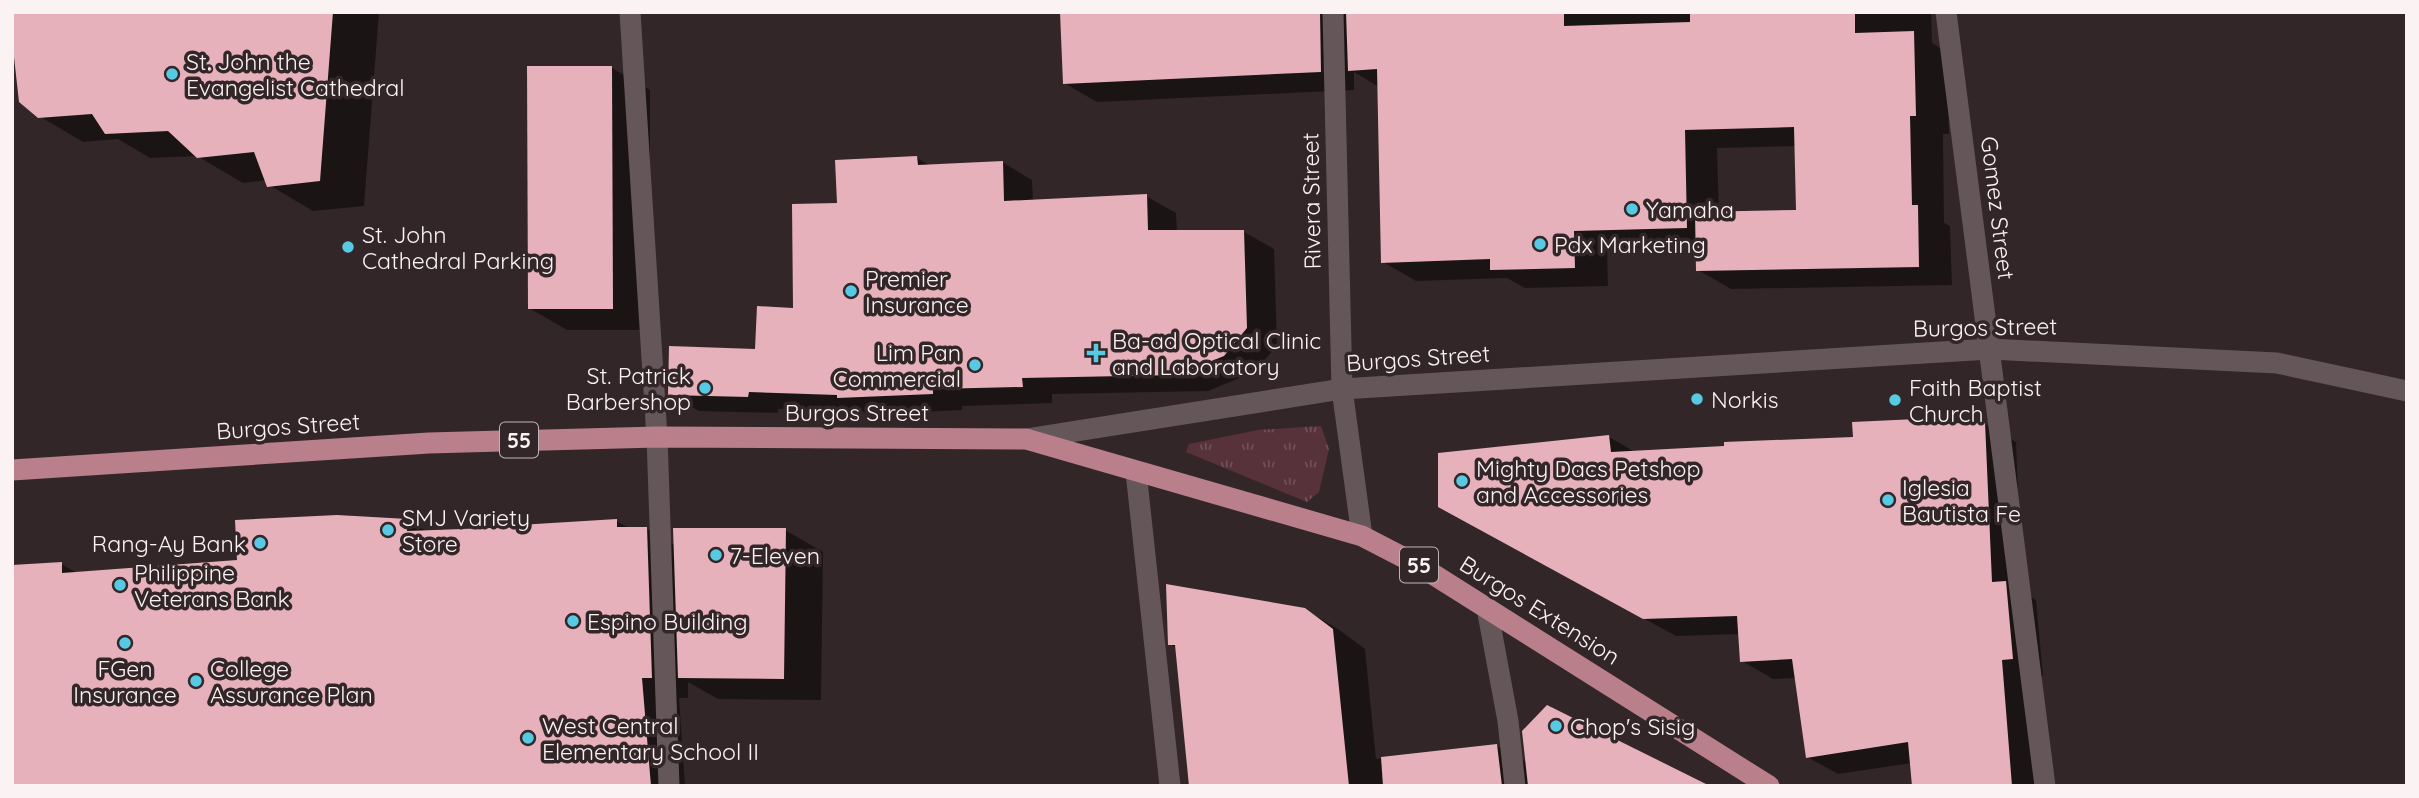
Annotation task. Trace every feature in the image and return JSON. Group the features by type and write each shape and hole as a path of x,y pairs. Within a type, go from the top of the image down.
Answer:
{"main road":[{"name":"Burgos Street","path":"12,470 429,443 657,437 1026,439"},
{"name":"Burgos Extension","path":"1026,439 1362,536 1420,566 1769,786"}],"street":[{"path":"630,12 657,437 669,786"},
{"name":"Rivera Street","path":"1334,12 1342,389 1362,536"},
{"name":"Gomez Street","path":"1946,12 2045,786"},
{"name":"Burgos Street","path":"1026,439 1342,389 1990,349 2277,363 2407,391"},
{"path":"1136,472 1170,786"},
{"path":"1487,608 1508,721 1515,786"}],"green space":[{"path":"1321,426 1329,449 1319,492 1307,502 1186,452 1189,444 1258,430"}],"building":[{"name":"St. John the Evangelist Cathedral","path":"12,12 333,12 320,181 267,187 254,152 197,158 168,131 105,134 92,114 38,118 19,102"},
{"path":"1060,12 1320,12 1321,72 1063,84"},
{"path":"1346,12 1564,12 1564,26 1690,22 1690,12 1855,12 1855,33 1914,31 1916,116 1910,116 1912,205 1918,205 1919,267 1696,271 1695,212 1796,210 1794,127 1685,130 1687,228 1574,231 1575,268 1490,270 1490,259 1381,263 1377,69 1348,71"},
{"path":"527,66 612,66 613,309 528,309"},
{"path":"917,156 918,165 1003,161 1004,201 1147,194 1148,230 1244,230 1247,328 1224,356 1177,375 1022,378 1023,387 933,389 933,394 837,398 837,395 749,392 748,397 668,395 669,346 755,349 757,306 793,308 792,204 837,203 835,160"},
{"path":"1917,419 1917,425 1985,422 1992,582 2006,581 2013,659 2002,660 2012,786 1912,786 1908,742 1806,758 1792,659 1740,662 1737,616 1643,619 1438,507 1438,453 1609,435 1611,452 1724,446 1724,442 1853,437 1852,422"},
{"path":"337,515 408,519 407,531 519,527 617,519 617,527 647,527 652,678 642,678 651,786 12,786 12,565 62,562 62,573 237,560 235,520"},
{"path":"673,528 786,528 784,679 678,678"},
{"path":"1166,584 1305,608 1333,629 1349,786 1189,786 1175,645 1168,645"},
{"path":"1547,705 1710,786 1528,786 1522,731"},
{"path":"1497,744 1502,786 1383,786 1381,757"}],"place":[{"name":"St. John the Evangelist Cathedral","path":"172,74"},
{"name":"Yamaha","path":"1632,209"},
{"name":"Pdx Marketing","path":"1540,244"},
{"name":"St. John Cathedral Parking","path":"348,247"},
{"name":"Premier Insurance","path":"851,291"},
{"name":"Ba-ad Optical Clinic and Laboratory","path":"1096,353"},
{"name":"Lim Pan Commercial","path":"975,365"},
{"name":"St. Patrick Barbershop","path":"705,388"},
{"name":"Norkis","path":"1697,399"},
{"name":"Faith Baptist Church","path":"1895,400"},
{"name":"Mighty Dacs Petshop and Accessories","path":"1462,481"},
{"name":"Iglesia Bautista Fe","path":"1888,500"},
{"name":"SMJ Variety Store","path":"388,530"},
{"name":"Rang-Ay Bank","path":"260,543"},
{"name":"7-Eleven","path":"716,555"},
{"name":"Philippine Veterans Bank","path":"120,585"},
{"name":"Espino Building","path":"573,621"},
{"name":"FGen Insurance","path":"125,643"},
{"name":"College Assurance Plan","path":"196,681"},
{"name":"Chop's Sisig","path":"1556,726"},
{"name":"West Central Elementary School II","path":"528,738"}]}
